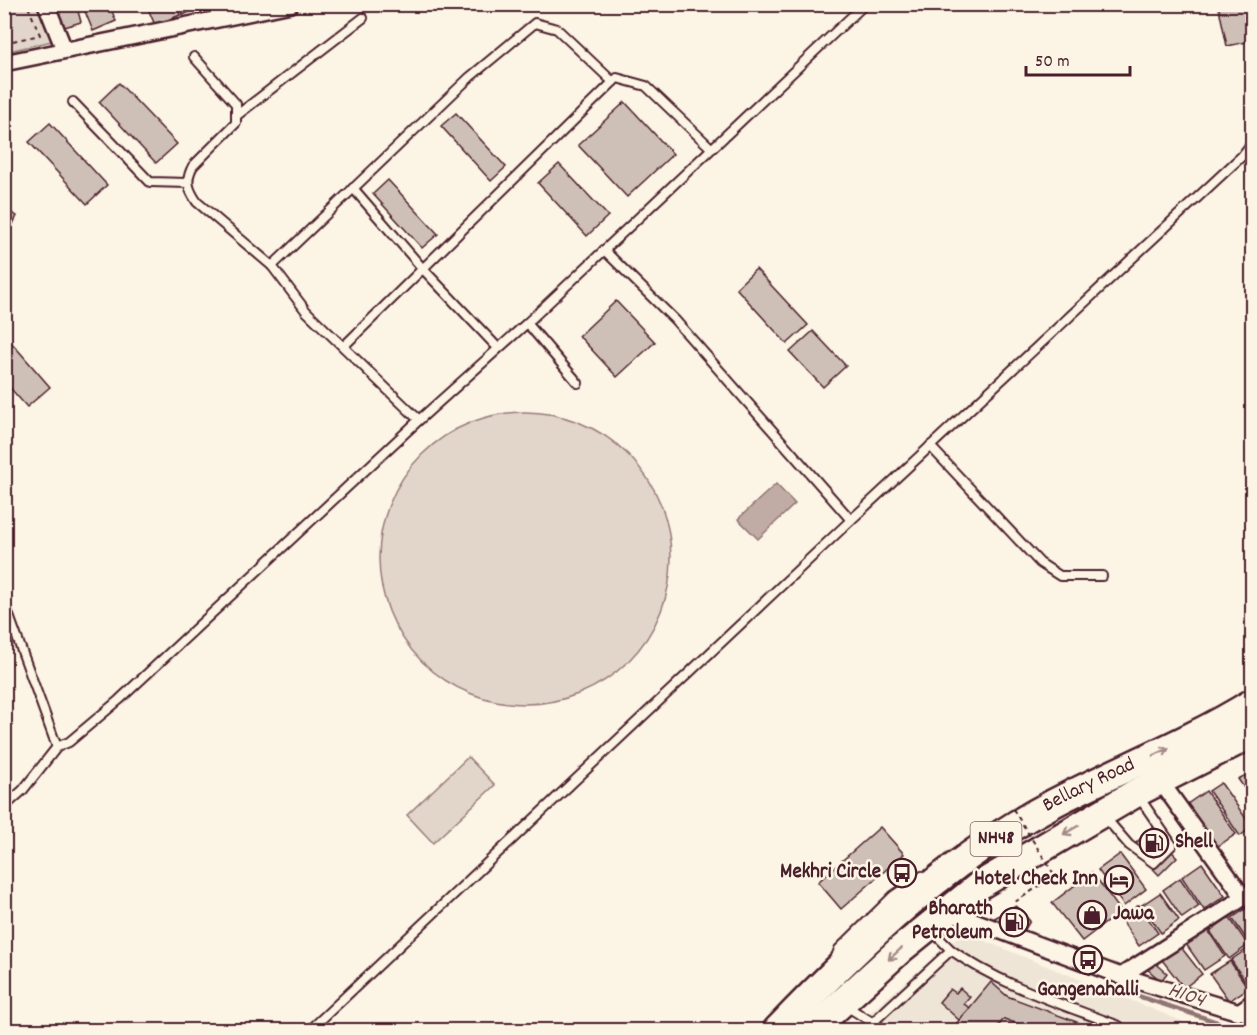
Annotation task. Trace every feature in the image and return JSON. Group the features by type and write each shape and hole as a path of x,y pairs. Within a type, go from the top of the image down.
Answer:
{"highway":[{"name":"Bellary Road","path":"777,1030 960,856 1052,804 1216,726 1252,703"},
{"name":"Bellary Road","path":"812,1030 936,918 1022,858 1136,793 1252,734"}],"street":[{"path":"46,4 64,49"},
{"path":"4,63 291,4"},
{"path":"1121,976 1248,895 1161,782"},
{"path":"936,918 1239,1012 1252,1003"}],"lane":[{"path":"4,807 22,790 57,747 69,742 119,700 418,420 526,323 865,4"},
{"path":"236,116 363,18"},
{"path":"272,266 470,77 535,23 556,29 613,82"},
{"path":"194,57 236,104 236,123 193,166 188,174 188,190 196,202 272,266 306,311 418,420"},
{"path":"344,346 617,78 646,86 711,148"},
{"path":"74,102 150,182 188,183"},
{"path":"310,1030 851,520 1242,156 1252,143"},
{"path":"353,188 423,269 498,348"},
{"path":"604,250 675,320 851,520"},
{"path":"526,323 578,383"},
{"path":"930,446 1040,563 1060,576 1102,576"},
{"path":"4,602 57,747"},
{"path":"1101,813 1129,845 1154,862 1172,845 1136,793"},
{"path":"827,981 838,949 893,896 931,869"},
{"path":"936,918 951,950 975,966 1023,990 1119,1026"},
{"path":"872,1023 951,950"},
{"path":"841,1003 885,1030"},
{"path":"1239,1012 1252,1022"}],"path":[{"path":"4,43 40,35 27,4"},
{"path":"1013,809 1055,876"},
{"path":"1015,902 1059,873"}],"shaded area":[{"path":"4,5 37,5 52,41 5,52"},
{"path":"511,412 539,412 568,418 594,429 629,454 647,477 660,502 669,529 671,558 669,587 660,614 647,639 629,662 606,680 568,698 539,704 511,704 482,698 456,687 421,662 403,639 385,601 379,572 379,544 385,515 396,489 421,454 444,436 482,418"},
{"path":"776,484 795,504 758,539 738,519"},
{"path":"468,757 495,785 433,843 407,815"},
{"path":"963,932 1204,1030 850,1030"}],"building":[{"path":"51,4 76,4 81,22 58,29"},
{"path":"82,4 109,4 116,21 93,31"},
{"path":"146,4 176,4 180,15 155,25"},
{"path":"178,4 207,4 183,15"},
{"path":"1218,4 1252,4 1252,41 1227,46"},
{"path":"119,83 177,144 156,163 99,102"},
{"path":"625,102 673,154 627,197 578,145"},
{"path":"456,113 506,167 491,181 441,126"},
{"path":"50,123 107,185 87,204 29,142"},
{"path":"559,164 608,216 587,236 538,183"},
{"path":"388,180 438,234 422,248 373,194"},
{"path":"4,209 17,216 4,242"},
{"path":"756,269 808,325 787,344 736,288"},
{"path":"616,301 655,342 617,377 579,336"},
{"path":"813,331 846,366 823,387 790,352"},
{"path":"4,334 50,387 27,407 4,381"},
{"path":"1252,772 1252,799 1238,779"},
{"path":"1221,783 1252,827 1240,836 1209,791"},
{"path":"1206,791 1236,834 1212,850 1183,807"},
{"path":"880,827 904,854 841,909 818,882"},
{"path":"1150,829 1177,857 1159,875 1132,847"},
{"path":"1120,854 1146,889 1124,906 1098,870"},
{"path":"1202,863 1225,896 1204,910 1182,877"},
{"path":"1092,872 1121,911 1082,941 1052,903"},
{"path":"1180,878 1199,906 1182,918 1163,890"},
{"path":"1160,893 1179,920 1161,933 1142,905"},
{"path":"1139,905 1158,933 1139,946 1120,918"},
{"path":"1016,906 1030,921 1022,934 991,920"},
{"path":"1250,906 1252,941 1249,943 1232,918"},
{"path":"1229,917 1248,945 1229,959 1210,931"},
{"path":"1207,929 1225,956 1204,970 1186,944"},
{"path":"1180,946 1202,974 1184,988 1162,960"},
{"path":"1250,947 1252,985 1249,987 1231,960"},
{"path":"1152,960 1167,973 1161,981 1146,968"},
{"path":"1230,961 1248,988 1229,1001 1210,974"},
{"path":"991,982 1007,996 1098,1030 1035,1030 1004,1019 995,1030 951,1030"},
{"path":"960,988 970,997 964,1004 970,1008 959,1020 939,1002 950,989 956,993"}],"waterway":[{"name":"H104","path":"1126,992 1236,1030"}],"place":[{"name":"Shell","path":"1154,843"},
{"name":"Mekhri Circle","path":"902,873"},
{"name":"Hotel Check Inn","path":"1119,880"},
{"name":"Jawa","path":"1092,915"},
{"name":"Bharath Petroleum","path":"1014,922"},
{"name":"Gangenahalli","path":"1088,960"}]}
